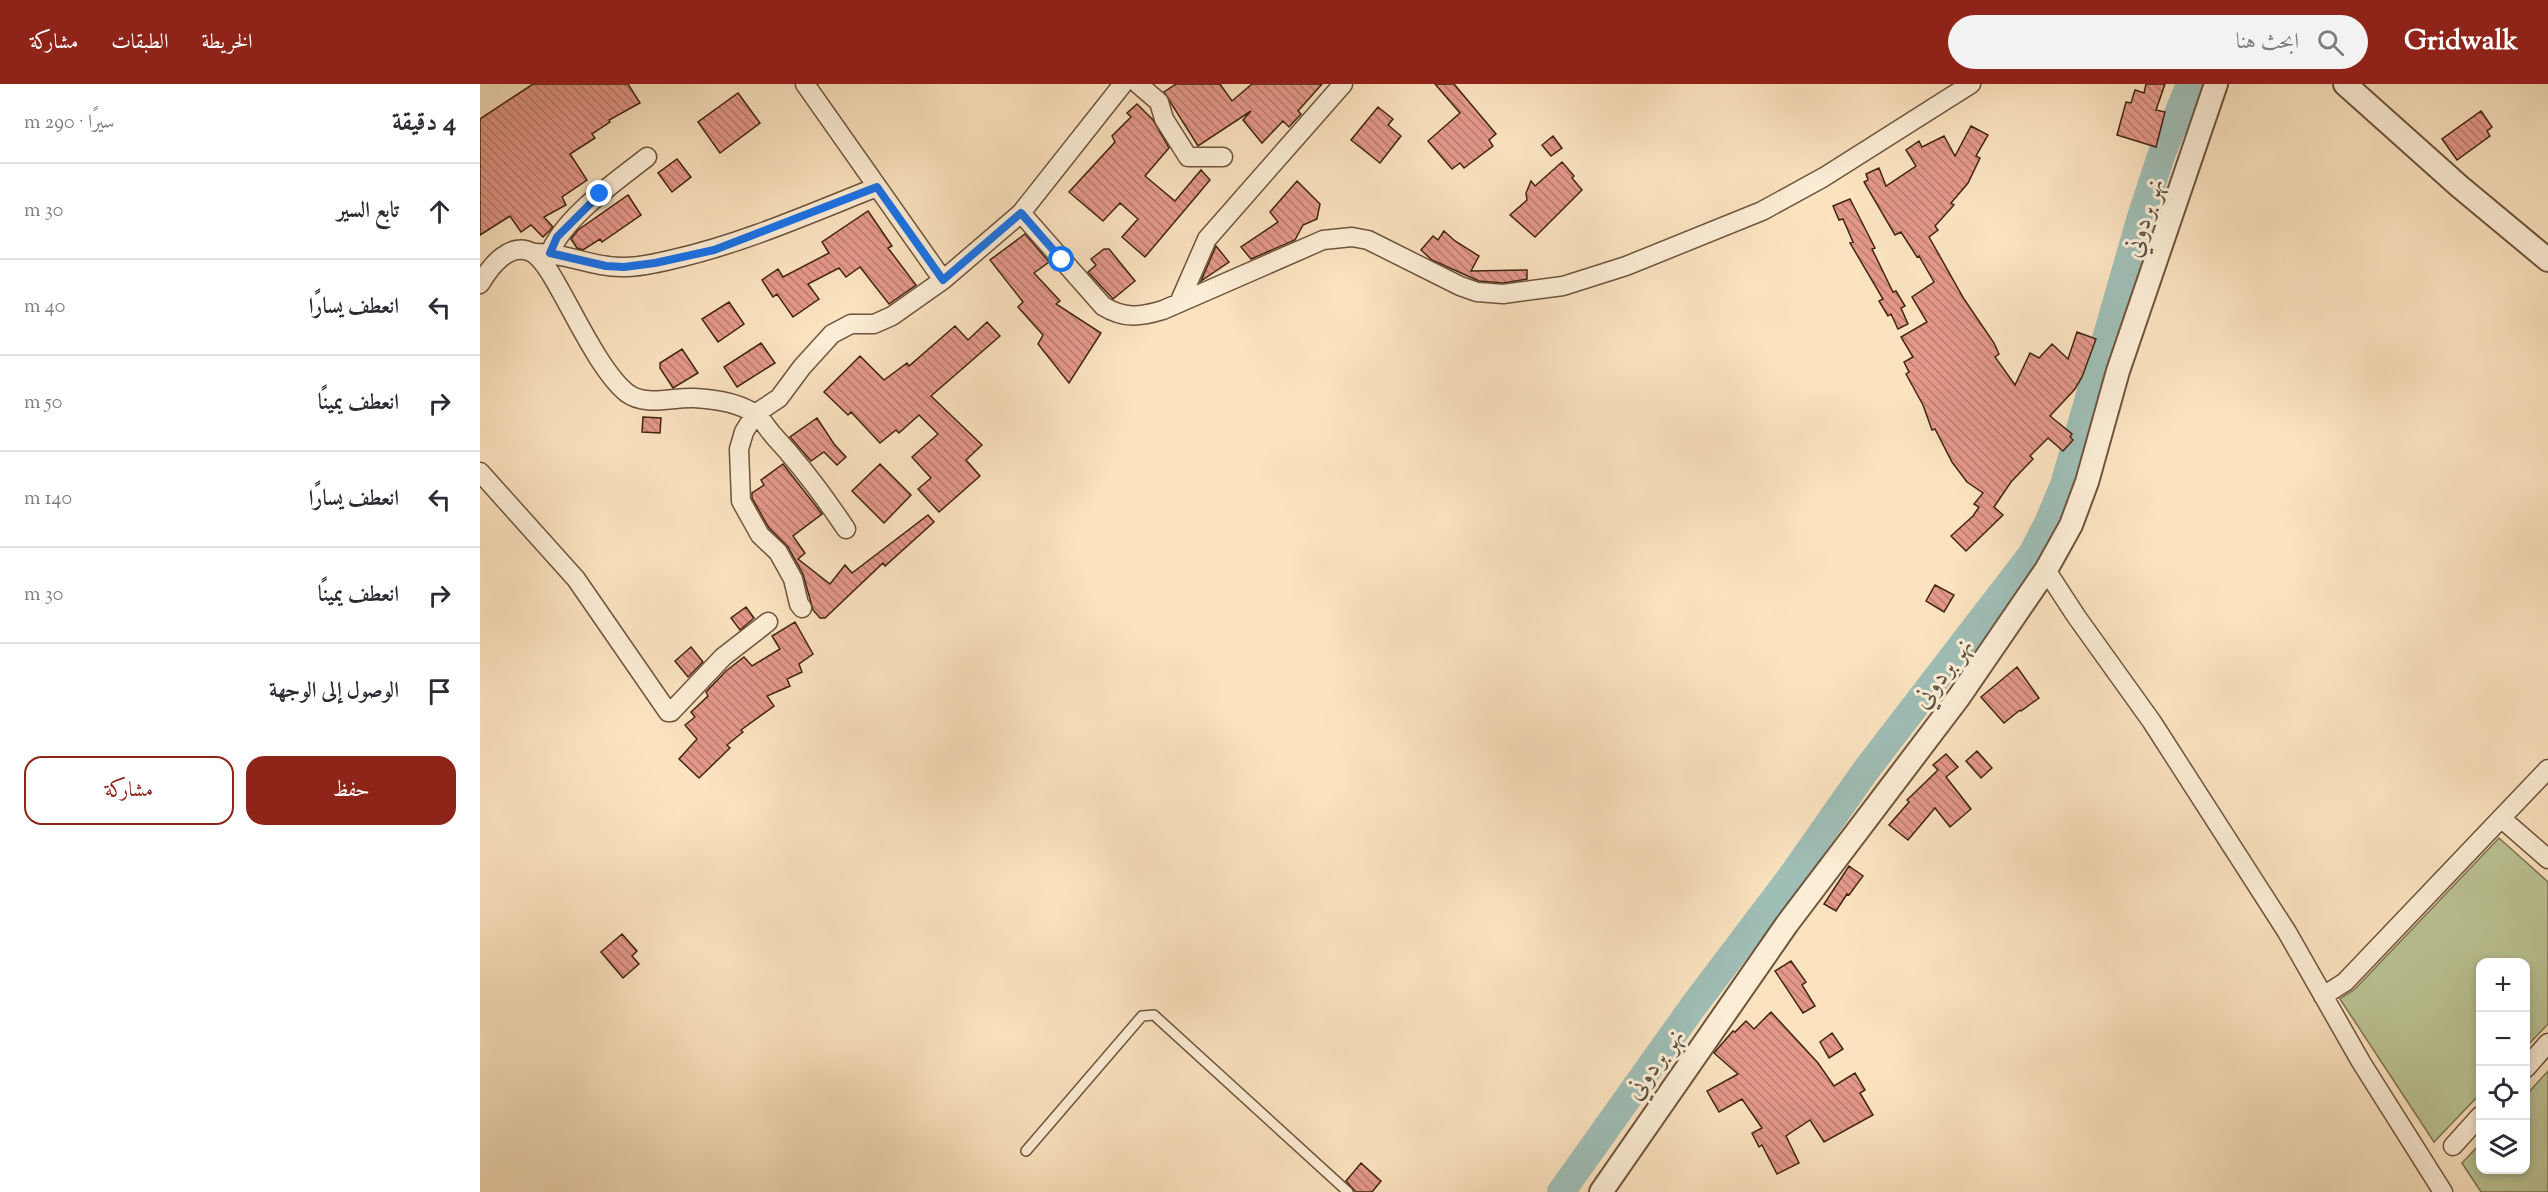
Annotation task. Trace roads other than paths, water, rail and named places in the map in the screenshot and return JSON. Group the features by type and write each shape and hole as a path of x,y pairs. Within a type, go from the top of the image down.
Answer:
{"street":[{"path":"805,84 943,280"},
{"path":"802,608 793,579 782,558 760,535 741,501 739,448 744,432 755,414 779,398 802,367 832,334 851,324 874,324 892,316 943,280 1021,213 1123,84"},
{"path":"1138,84 1159,102 1164,119 1188,157 1223,157"},
{"path":"1179,303 1207,239 1343,84"},
{"path":"1021,213 1103,306 1115,314 1129,317 1144,316 1179,303 1299,250 1337,237 1352,237 1376,244 1460,286 1477,292 1503,294 1563,285 1626,266 1762,211 1834,171 1971,84"},
{"path":"1601,1192 1787,924 1959,697 2046,570 2071,525 2087,482 2118,371 2216,84"},
{"path":"2345,84 2459,186 2548,260"},
{"path":"542,253 600,194 647,157"},
{"path":"480,284 494,265 512,250 522,249 606,266 624,267 655,263 714,250 877,187"},
{"path":"542,253 551,275 607,369 629,394 639,399 652,401 714,399 755,414 803,470 846,529"},
{"path":"480,472 576,579 668,712 671,712 723,657 768,622"},
{"path":"2046,570 2152,722 2287,932 2361,1062 2443,1192"},
{"path":"2323,996 2345,982 2548,769"},
{"path":"2501,818 2548,859"},
{"path":"2528,1066 2548,1043"},
{"path":"2453,1146 2477,1120"}],"lane":[{"path":"1026,1151 1142,1016 1154,1015 1348,1192"}],"waterway":[{"name":"نهر بردوني","path":"1561,1192 1692,1008 1791,877 1866,770 2032,554 2064,485 2141,217 2162,153 2190,84"}]}
